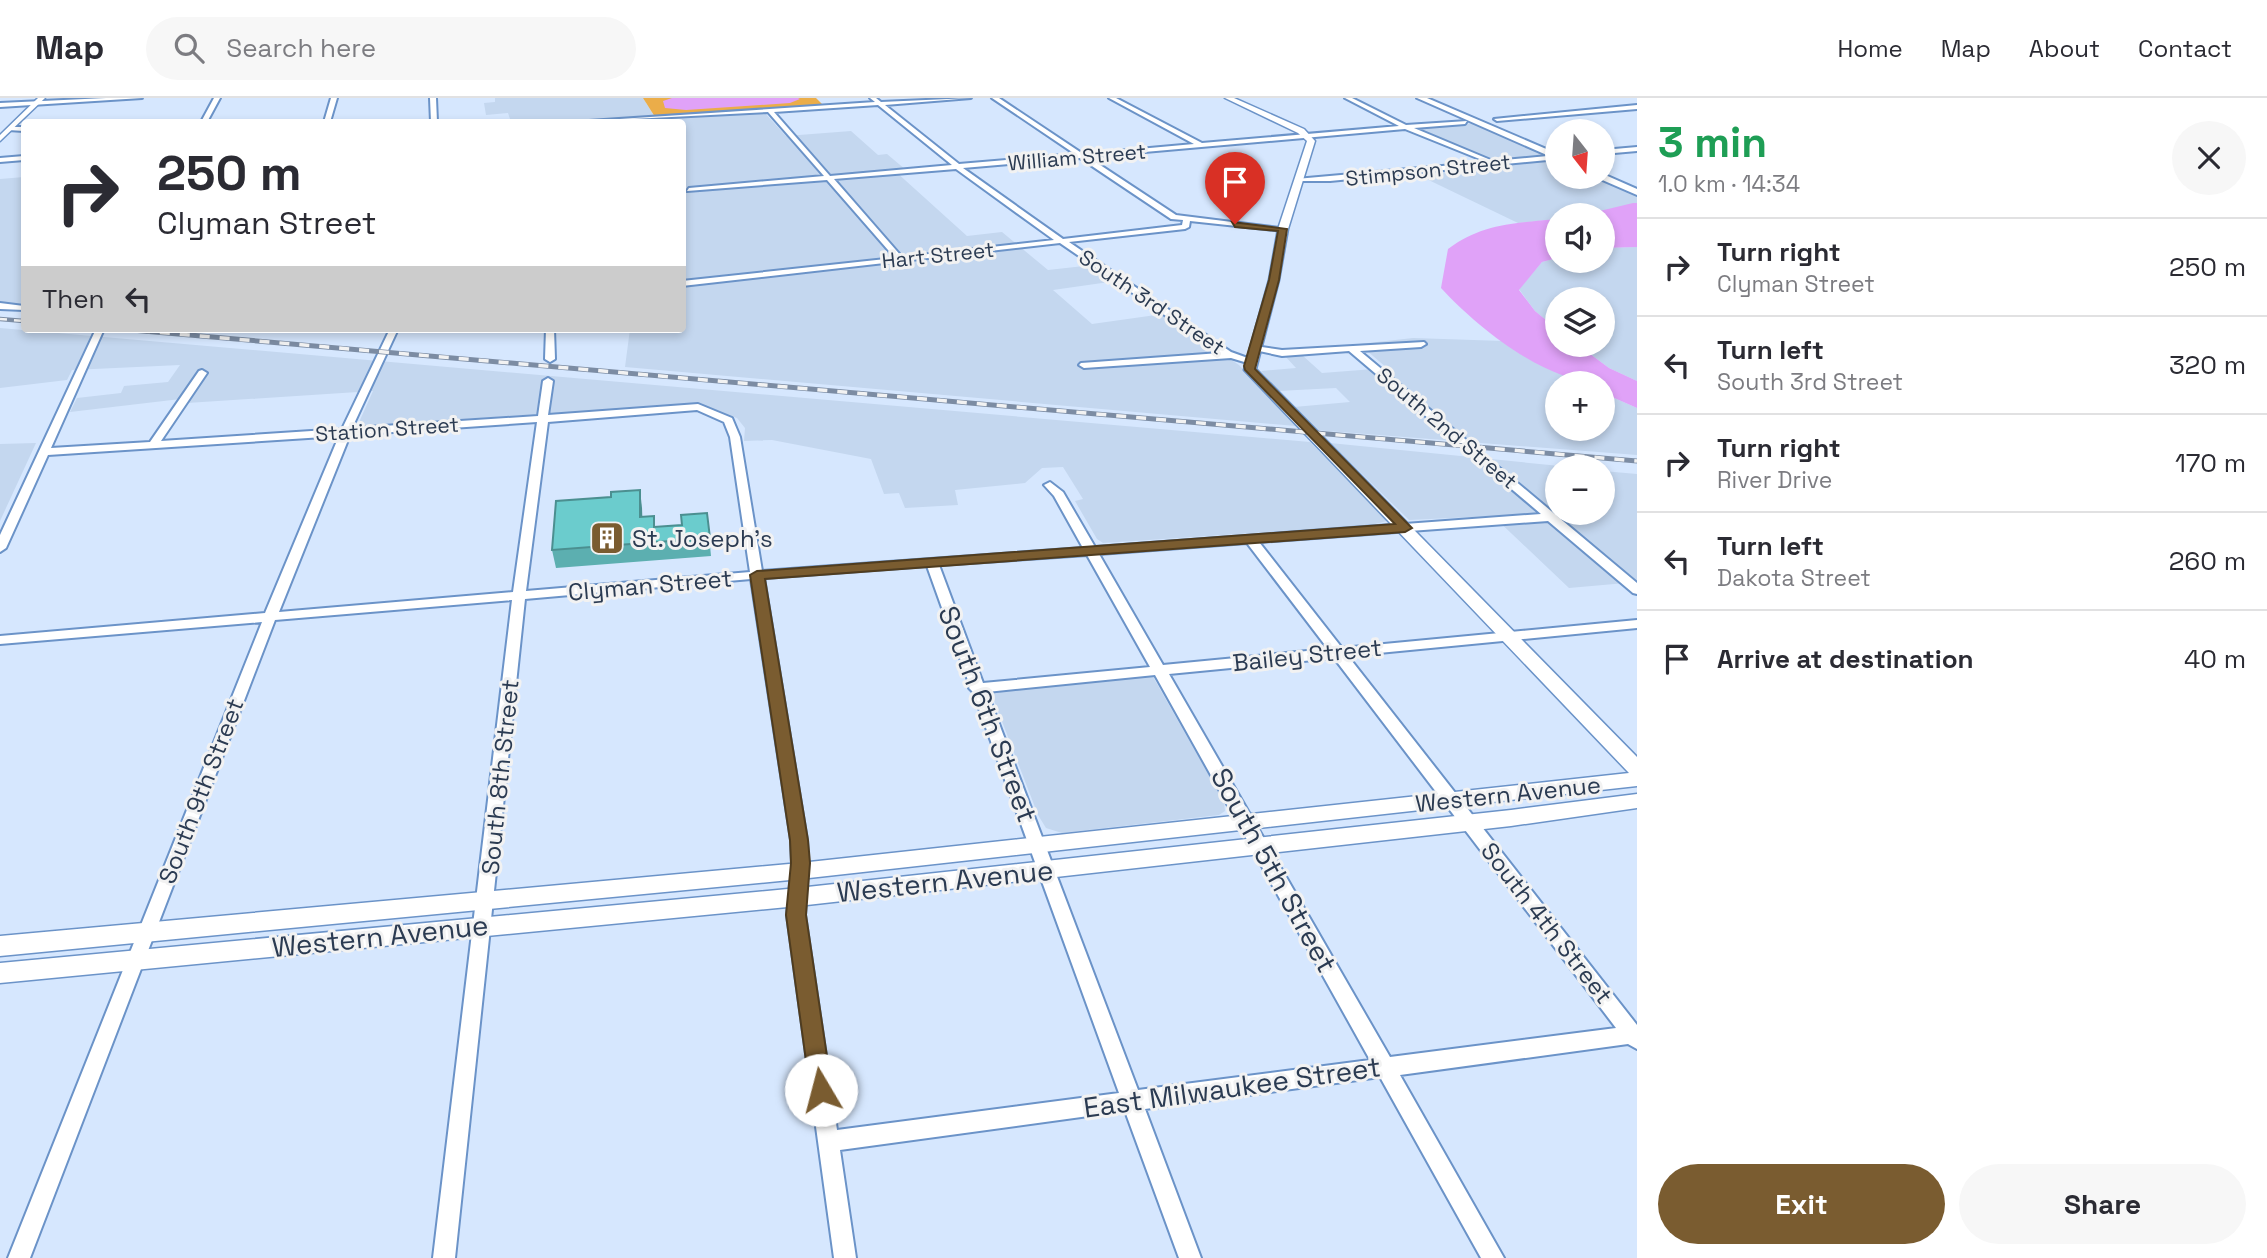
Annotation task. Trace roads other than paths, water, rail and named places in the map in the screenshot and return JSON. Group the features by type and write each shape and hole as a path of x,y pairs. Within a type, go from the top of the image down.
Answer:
{"main road":[{"path":"1421,98 1545,151"},
{"path":"1433,98 1545,145"},
{"path":"1615,174 1637,184"},
{"path":"1615,182 1637,191"}],"street":[{"path":"0,105 139,98"},
{"path":"206,119 217,98"},
{"path":"328,119 334,98"},
{"path":"433,98 434,119"},
{"path":"625,119 876,101 968,98"},
{"path":"995,98 1174,217 1283,229"},
{"path":"1112,98 1202,145"},
{"path":"1228,98 1308,136 1311,141 1283,229 1274,280 1253,355 1421,344"},
{"path":"1349,99 1365,99"},
{"path":"1349,99 1405,127 1495,163"},
{"path":"1629,100 1637,104"},
{"path":"0,139 40,101"},
{"name":"South 3rd Street","path":"876,101 958,167 1231,355 1253,355 1249,366 1253,375 1637,769"},
{"path":"1497,119 1637,104"},
{"path":"769,110 900,259"},
{"name":"William Street","path":"689,190 1465,122"},
{"path":"10,129 21,129"},
{"path":"1615,151 1637,149"},
{"path":"0,160 21,158"},
{"name":"Stimpson Street","path":"1299,180 1545,158"},
{"name":"Hart Street","path":"686,284 1185,227 1186,219"},
{"path":"0,306 21,308"},
{"path":"0,548 98,333"},
{"name":"South 9th Street","path":"19,1258 270,617 346,431 392,333"},
{"path":"550,333 550,359"},
{"name":"South 2nd Street","path":"1351,348 1545,510"},
{"path":"1084,365 1231,355"},
{"path":"154,444 202,373"},
{"name":"South 8th Street","path":"444,1258 519,596 548,381"},
{"name":"Station Street","path":"43,452 698,407 728,421 735,437 757,575"},
{"name":"South 5th Street","path":"1050,485 1059,494 1093,551 1493,1258"},
{"name":"Clyman Street","path":"0,640 757,575 1545,518"},
{"name":"South 2nd Street","path":"1562,525 1637,590"},
{"name":"South 4th Street","path":"1251,540 1636,1036"},
{"name":"South 6th Street","path":"932,564 1190,1258"},
{"path":"757,575 799,840 800,871 796,915 845,1258"},
{"name":"Bailey Street","path":"976,688 1637,624"},
{"name":"Western Avenue","path":"0,947 800,871 1248,824 1637,779"},
{"name":"Western Avenue","path":"0,973 798,897 1637,802"},
{"name":"East Milwaukee Street","path":"828,1141 1384,1066 1636,1036"}],"railway":[{"path":"0,319 21,321"},
{"path":"166,333 1637,461"}],"place":[{"name":"St. Joseph's","path":"607,538"}]}
